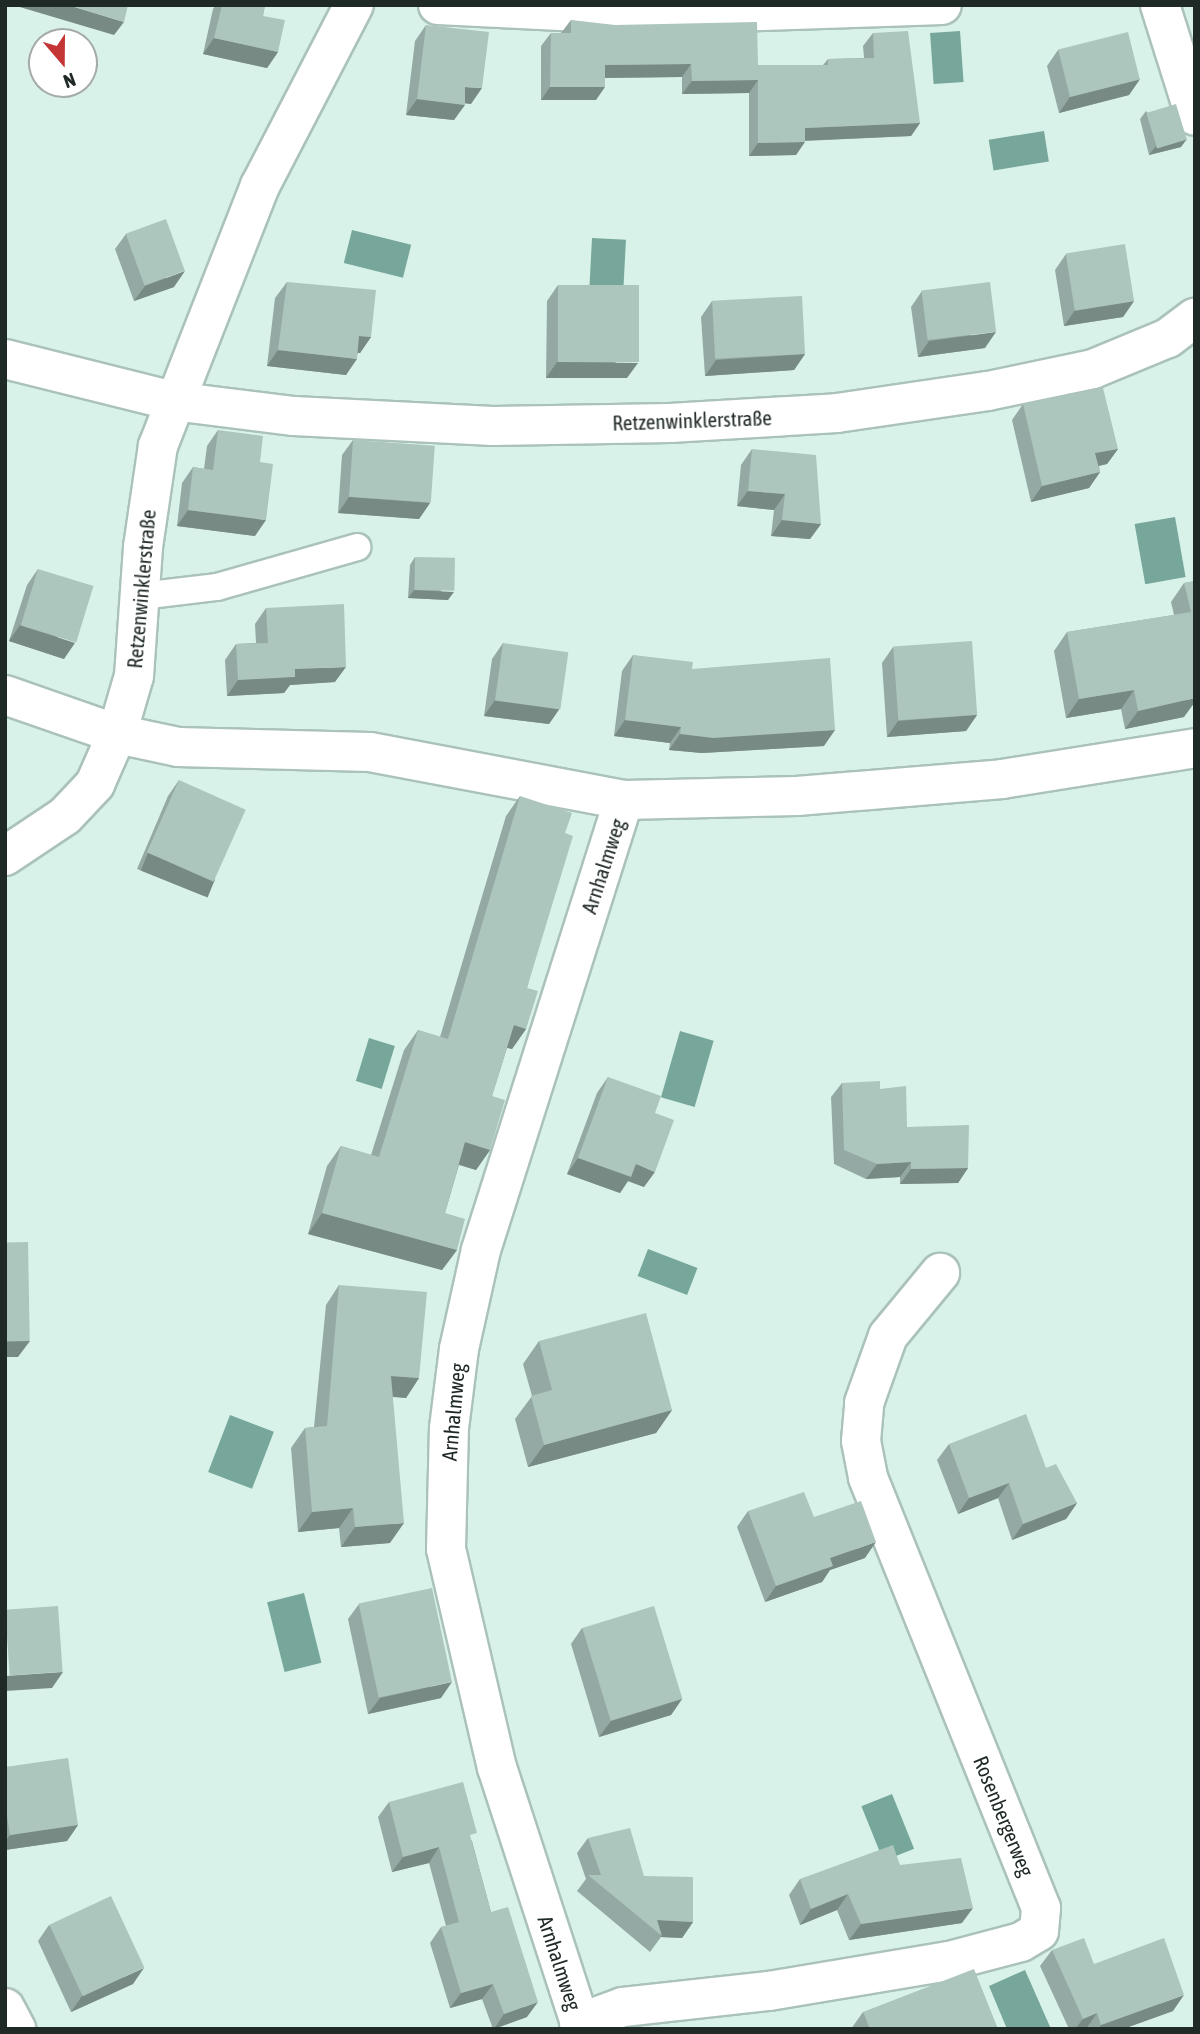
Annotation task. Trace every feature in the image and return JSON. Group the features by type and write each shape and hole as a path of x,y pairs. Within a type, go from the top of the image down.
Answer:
{"street":[{"name":"Retzenwinklerstraße","path":"5,856 65,816 95,784 117,734 135,677 150,487 173,401 260,186 354,5"},
{"path":"438,5 642,15 942,5"},
{"path":"1160,5 1195,116"},
{"name":"Retzenwinklerstraße","path":"5,359 173,401 294,416 492,426 670,423 837,413 988,391 1093,369 1168,338 1195,318"},
{"name":"Arnhalmweg","path":"5,695 117,734 178,747 370,752 624,800 797,796 1002,779 1195,748"},
{"name":"Arnhalmweg","path":"581,2026 497,1768 446,1549 449,1428 459,1349 481,1250 624,800"},
{"name":"Rosenbergerweg","path":"581,2026 623,2007 769,1991 949,1961 1021,1942 1039,1931 1041,1908 868,1477 861,1441 864,1403 888,1336 940,1273"},
{"path":"5,2008 16,2029"}],"lane":[{"path":"141,596 217,587 357,547"}],"shaded area":[{"path":"960,31 964,82 934,84 930,33"},
{"path":"1044,131 1049,162 994,170 989,140"},
{"path":"352,230 411,245 403,278 344,263"},
{"path":"592,238 626,240 623,294 589,292"},
{"path":"1175,517 1186,577 1145,584 1135,524"},
{"path":"680,1031 714,1041 695,1107 661,1097"},
{"path":"369,1038 395,1046 382,1089 356,1081"},
{"path":"648,1249 697,1268 687,1295 638,1276"},
{"path":"230,1415 274,1432 252,1489 208,1472"},
{"path":"304,1593 321,1663 285,1672 267,1602"},
{"path":"892,1794 914,1849 884,1861 861,1806"},
{"path":"1025,1970 1051,2029 1007,2029 989,1986"}],"building":[{"path":"68,5 128,5 124,22"},
{"path":"222,5 265,5 263,16 285,20 278,52 214,38"},
{"path":"571,20 615,25 757,22 758,65 828,65 828,59 874,58 873,33 908,31 920,123 805,128 805,142 758,143 758,80 692,81 691,64 605,65 605,87 550,87 551,33 571,33"},
{"path":"426,25 489,32 482,88 465,87 465,105 417,99"},
{"path":"1128,32 1140,80 1070,97 1058,49"},
{"path":"1176,104 1187,139 1157,148 1146,113"},
{"path":"166,219 185,271 144,285 126,234"},
{"path":"1125,244 1134,301 1075,311 1066,253"},
{"path":"287,282 376,290 371,337 359,336 357,359 278,350"},
{"path":"990,282 996,332 928,340 922,290"},
{"path":"558,285 639,285 639,362 558,362"},
{"path":"802,296 805,354 715,359 712,301"},
{"path":"1103,388 1118,449 1095,453 1100,472 1042,486 1023,404"},
{"path":"218,430 263,436 260,462 273,464 266,520 188,510 193,467 213,470"},
{"path":"353,440 435,446 431,503 349,497"},
{"path":"752,449 816,455 821,524 782,520 785,494 748,491"},
{"path":"415,557 455,558 454,591 414,590"},
{"path":"38,569 93,586 76,642 21,625"},
{"path":"1195,581 1195,698 1138,711 1134,690 1079,699 1067,632 1191,612 1184,583"},
{"path":"344,604 346,667 295,669 295,677 238,680 236,644 268,643 266,608"},
{"path":"972,641 977,715 898,720 893,647"},
{"path":"503,643 568,652 560,710 495,700"},
{"path":"633,655 693,662 692,669 830,658 835,730 713,738 680,734 681,727 625,720"},
{"path":"179,780 246,810 214,882 147,852"},
{"path":"520,796 572,813 565,833 573,836 527,988 538,991 526,1029 514,1025 492,1096 505,1100 490,1150 465,1142 445,1213 465,1219 457,1250 322,1213 341,1146 379,1157 418,1030 448,1039"},
{"path":"608,1077 661,1096 655,1113 674,1120 655,1172 636,1164 631,1177 578,1158"},
{"path":"880,1081 880,1089 906,1086 907,1127 969,1125 968,1168 911,1169 911,1162 877,1164 844,1150 842,1083"},
{"path":"5,1242 28,1242 30,1341 7,1341"},
{"path":"339,1285 427,1292 419,1378 391,1376 404,1523 355,1527 353,1508 312,1512 305,1428 327,1426"},
{"path":"646,1313 672,1410 544,1445 531,1396 552,1390 539,1341"},
{"path":"1026,1414 1046,1468 1056,1464 1077,1503 1023,1524 1009,1483 969,1498 949,1444"},
{"path":"804,1492 814,1517 861,1501 876,1542 830,1558 833,1566 776,1586 748,1511"},
{"path":"432,1588 452,1682 379,1697 359,1604"},
{"path":"58,1606 63,1672 10,1676 5,1610"},
{"path":"654,1606 682,1699 611,1721 582,1628"},
{"path":"68,1758 78,1825 10,1835 5,1804 5,1767"},
{"path":"463,1782 477,1833 470,1835 491,1912 508,1907 538,2002 504,2014 493,1984 461,1993 441,1927 459,1922 439,1847 403,1857 389,1802"},
{"path":"630,1828 644,1876 693,1877 693,1922 657,1920 662,1936 588,1875 601,1875 588,1838"},
{"path":"893,1845 900,1865 961,1858 973,1908 861,1924 848,1894 811,1909 800,1879"},
{"path":"111,1896 144,1968 83,1996 49,1925"},
{"path":"1084,1938 1094,1964 1164,1938 1184,1995 1101,2025 1097,2013 1083,2019 1052,1950"},
{"path":"974,1969 998,2029 870,2029 863,2012"}]}
